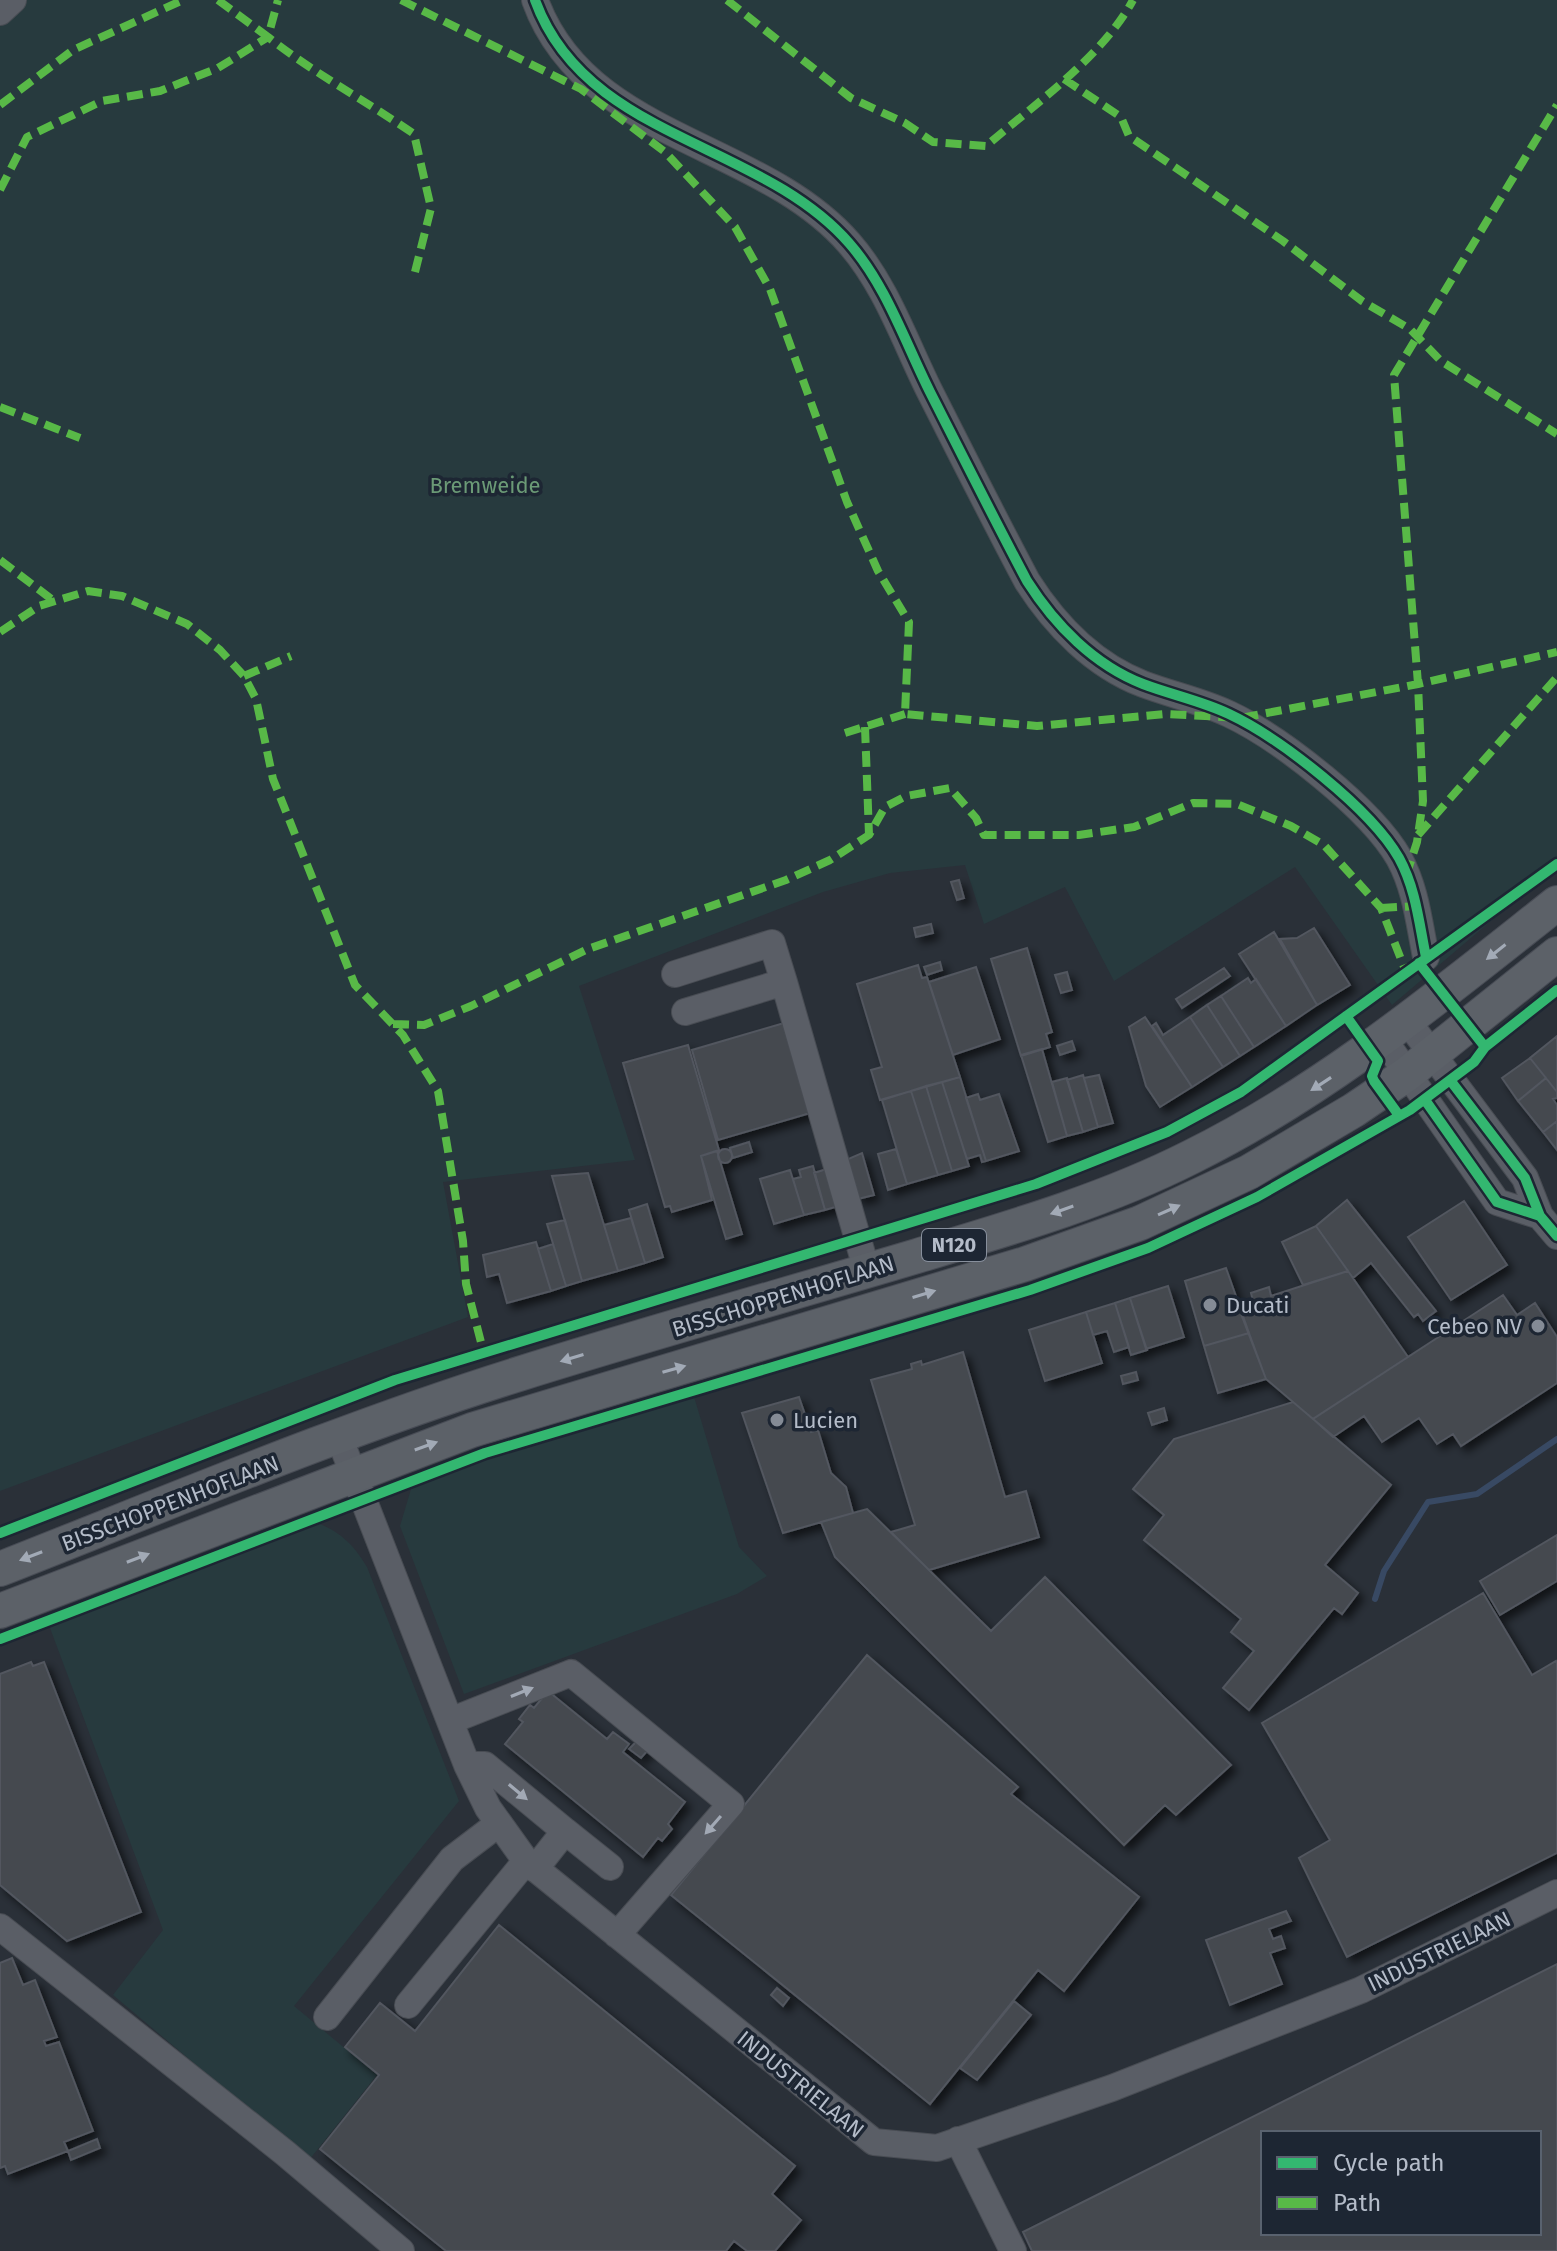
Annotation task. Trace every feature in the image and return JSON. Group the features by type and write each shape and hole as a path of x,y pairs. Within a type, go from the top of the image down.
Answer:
{"main road":[{"name":"BISSCHOPPENHOFLAAN","path":"0,1569 461,1392 1065,1209 1156,1174 1285,1106 1396,1031 1557,903"},
{"name":"BISSCHOPPENHOFLAAN","path":"0,1611 353,1474 515,1416 1100,1239 1249,1172 1318,1133 1419,1065 1557,954"}],"street":[{"path":"0,12 13,0"},
{"path":"535,0 562,55 602,93 800,200 849,243 882,291 1027,581 1053,617 1088,651 1119,672 1227,713 1263,732 1286,747 1355,808 1398,858 1417,906 1426,957"},
{"path":"675,974 772,943 867,1271"},
{"path":"685,1012 784,982"},
{"path":"1396,1031 1419,1065 1497,1202 1551,1218"},
{"path":"1419,1065 1525,1178 1551,1218"},
{"name":"INDUSTRIELAAN","path":"339,1437 467,1765 498,1824 531,1865 874,2142 937,2148 1112,2088 1361,1990 1557,1893"},
{"path":"450,1721 571,1673 731,1804 617,1935"},
{"path":"467,1765 485,1765 610,1867"},
{"path":"327,2017 452,1859 498,1824"},
{"path":"408,2005 531,1865 565,1831"},
{"path":"0,1927 285,2153 401,2251"},
{"path":"958,2140 1013,2251"}],"green space":[{"name":"Bremweide","path":"18,0 1557,0 1557,865 1392,1005 1295,867 1114,981 1065,887 984,924 965,865 890,873 823,892 579,986 635,1160 443,1182 468,1317 0,1491 0,17"},
{"path":"692,1390 739,1547 767,1576 737,1594 464,1694 400,1526 414,1479"},
{"path":"307,1519 342,1537 367,1567 459,1801 294,2006 377,2075 309,2160 113,1995 163,1930 47,1620"}],"building":[{"path":"959,880 964,898 957,900 951,882"},
{"path":"931,924 933,933 916,937 914,928"},
{"path":"1314,928 1350,985 1317,1005 1280,939 1297,938"},
{"path":"1274,932 1317,1005 1286,1026 1239,954"},
{"path":"1027,948 1052,1032 1046,1034 1050,1047 1021,1056 991,959"},
{"path":"940,962 942,970 927,975 924,967"},
{"path":"918,965 922,978 927,977 960,1077 880,1100 871,1070 882,1067 857,984"},
{"path":"976,967 1000,1039 953,1055 929,982"},
{"path":"1224,968 1230,976 1182,1008 1176,999"},
{"path":"1067,972 1072,990 1061,993 1055,975"},
{"path":"1248,978 1251,983 1256,979 1286,1026 1254,1047 1221,996"},
{"path":"1221,996 1254,1047 1240,1056 1207,1005"},
{"path":"1207,1005 1240,1056 1223,1067 1190,1017"},
{"path":"1145,1017 1192,1087 1160,1107 1146,1086 1129,1027"},
{"path":"1190,1017 1223,1067 1192,1087 1152,1026 1156,1023 1163,1035"},
{"path":"791,1021 817,1111 718,1140 692,1050"},
{"path":"1557,1036 1557,1092 1530,1058"},
{"path":"1072,1041 1075,1050 1060,1055 1057,1046"},
{"path":"688,1045 719,1150 701,1156 712,1200 672,1212 670,1206 665,1207 623,1063"},
{"path":"1042,1049 1067,1136 1048,1142 1021,1055"},
{"path":"1530,1058 1546,1078 1518,1101 1502,1078"},
{"path":"1083,1075 1098,1127 1083,1132 1067,1080"},
{"path":"1099,1075 1113,1123 1098,1127 1084,1078"},
{"path":"960,1077 986,1161 982,1162 980,1155 967,1159 942,1082"},
{"path":"1067,1078 1083,1132 1067,1136 1052,1082"},
{"path":"1546,1078 1557,1092 1557,1098 1553,1099 1557,1105 1557,1121 1543,1132 1518,1101"},
{"path":"942,1082 969,1166 952,1171 926,1086"},
{"path":"926,1086 952,1171 938,1175 911,1091"},
{"path":"911,1091 938,1175 907,1184 882,1100"},
{"path":"978,1094 980,1100 999,1094 1019,1151 986,1161 966,1098"},
{"path":"1557,1121 1557,1150 1543,1132"},
{"path":"749,1142 752,1152 733,1158 730,1148"},
{"path":"725,1149 732,1156 725,1163 718,1156"},
{"path":"896,1149 907,1184 888,1190 878,1154"},
{"path":"717,1151 742,1234 726,1239 701,1156"},
{"path":"862,1153 874,1195 858,1199 846,1160"},
{"path":"813,1166 825,1210 804,1215 793,1179 801,1177 799,1170"},
{"path":"833,1167 842,1205 825,1210 814,1173"},
{"path":"790,1170 804,1215 774,1224 760,1179"},
{"path":"588,1173 618,1271 582,1281 552,1176"},
{"path":"1347,1200 1436,1311 1423,1321 1418,1314 1414,1317 1371,1263 1353,1278 1316,1226"},
{"path":"1464,1201 1507,1265 1451,1300 1408,1237"},
{"path":"647,1204 663,1257 645,1263 629,1210"},
{"path":"631,1218 645,1263 618,1271 604,1225"},
{"path":"565,1220 582,1281 566,1286 547,1224"},
{"path":"1316,1226 1348,1271 1303,1285 1282,1242"},
{"path":"536,1242 551,1291 507,1303 499,1274 487,1277 483,1255"},
{"path":"553,1244 566,1286 551,1291 538,1249"},
{"path":"1226,1268 1249,1333 1204,1346 1185,1281"},
{"path":"1348,1271 1408,1357 1313,1419 1266,1379 1238,1306 1253,1301 1251,1293 1269,1287 1271,1296"},
{"path":"1168,1286 1184,1337 1146,1349 1130,1298"},
{"path":"1503,1295 1517,1315 1535,1303 1557,1337 1557,1383 1461,1446 1453,1434 1437,1444 1419,1418 1382,1442 1364,1416 1333,1437 1313,1419"},
{"path":"1130,1298 1147,1350 1131,1355 1115,1303"},
{"path":"1115,1303 1129,1347 1114,1352 1107,1331 1093,1335 1086,1312"},
{"path":"1086,1312 1102,1363 1045,1381 1029,1330"},
{"path":"1249,1333 1266,1379 1218,1393 1204,1346"},
{"path":"963,1352 1005,1497 1026,1491 1039,1537 929,1570 891,1532 915,1525 871,1380 912,1369 911,1364 921,1361 922,1365"},
{"path":"1136,1372 1138,1380 1123,1384 1121,1376"},
{"path":"799,1397 811,1432 818,1430 831,1473 846,1487 853,1513 783,1533 742,1413"},
{"path":"1293,1402 1391,1485 1325,1565 1358,1593 1342,1614 1334,1608 1249,1710 1223,1688 1254,1651 1231,1632 1241,1619 1144,1540 1164,1515 1133,1489 1174,1439"},
{"path":"1164,1408 1167,1420 1152,1425 1148,1413"},
{"path":"867,1509 991,1631 1045,1577 1231,1765 1176,1815 1165,1805 1124,1845 835,1557 821,1522"},
{"path":"1557,1535 1557,1581 1500,1615 1480,1581"},
{"path":"1483,1593 1532,1675 1557,1663 1557,1853 1347,1957 1299,1858 1330,1840 1262,1723"},
{"path":"867,1655 1018,1787 1011,1794 1139,1897 1064,1991 1038,1970 930,2104 671,1895"},
{"path":"31,1662 33,1666 44,1662 141,1912 67,1941 0,1885 0,1674"},
{"path":"548,1691 607,1739 613,1732 629,1744 623,1752 685,1802 668,1824 672,1829 662,1841 658,1838 643,1857 505,1744 523,1722 519,1719 530,1705 534,1708"},
{"path":"637,1741 648,1750 641,1758 629,1749"},
{"path":"1286,1911 1291,1921 1269,1929 1273,1939 1281,1936 1285,1948 1270,1953 1282,1984 1230,2005 1206,1940"},
{"path":"499,1925 795,2166 772,2194 801,2220 775,2251 747,2251 734,2241 726,2251 446,2251 320,2149 379,2075 345,2047 380,2003 415,2031"},
{"path":"12,1958 23,1985 35,1980 57,2037 44,2041 46,2046 59,2042 93,2131 64,2142 68,2151 8,2174 5,2166 0,2168 0,1963"},
{"path":"1557,1964 1557,2251 1032,2251 1023,2232"},
{"path":"777,1988 789,1998 783,2006 771,1995"},
{"path":"1014,2001 1031,2015 977,2080 960,2068"},
{"path":"97,2139 100,2148 71,2160 68,2151"}],"waterway":[{"path":"1375,1599 1384,1571 1428,1502 1477,1494 1557,1439"}],"marked path":[{"path":"0,105 73,50 183,0"},
{"path":"218,0 268,37 278,0"},
{"path":"401,0 581,89 665,152 735,227 770,289 847,502 878,571 909,622 905,714 1037,726 1166,714 1241,718 1418,684 1557,652"},
{"path":"727,0 851,98 905,123 933,142 986,146 1086,60 1120,21 1133,0"},
{"path":"0,190 27,137 102,101 160,91 218,68 268,37 414,134 431,208 414,276"},
{"path":"1064,79 1121,117 1129,136 1283,241 1362,301 1410,329 1441,361 1557,434"},
{"path":"1406,876 1417,842 1423,801 1418,684 1394,375 1557,105"},
{"path":"0,407 80,438"},
{"path":"0,560 54,601"},
{"path":"0,632 39,606 88,591 122,596 187,624 220,650 244,676 256,699 273,779 355,985 403,1035 438,1091 463,1241 466,1284 483,1350"},
{"path":"244,676 291,656"},
{"path":"1418,835 1557,677"},
{"path":"845,733 905,714"},
{"path":"865,727 869,835"},
{"path":"393,1024 424,1025 471,1006 588,949 786,880 830,860 869,835 885,807 906,796 950,788 976,818 984,835 1079,835 1134,827 1193,803 1237,804 1291,826 1324,845 1381,908 1406,972"},
{"path":"1381,908 1417,906"}],"cycle path":[{"path":"535,0 559,46 593,82 633,111 769,182 812,209 849,243 884,295 1027,581 1050,613 1077,642 1108,666 1143,684 1208,705 1250,725 1298,757 1346,797 1368,818 1399,858 1413,894 1426,957"},
{"path":"0,1533 395,1380 1036,1184 1167,1132 1241,1092 1557,864"},
{"path":"1419,963 1485,1047"},
{"path":"0,1639 485,1453 1030,1290 1148,1248 1257,1197 1410,1110 1474,1062 1485,1047 1557,990"},
{"path":"1346,1016 1378,1061 1372,1076 1398,1114"},
{"path":"1450,1080 1525,1178 1540,1216 1557,1236"},
{"path":"1425,1100 1497,1202 1540,1216"}],"place":[{"name":"Ducati","path":"1210,1305"},
{"name":"Cebeo NV","path":"1538,1326"},
{"name":"Lucien","path":"777,1420"}]}
